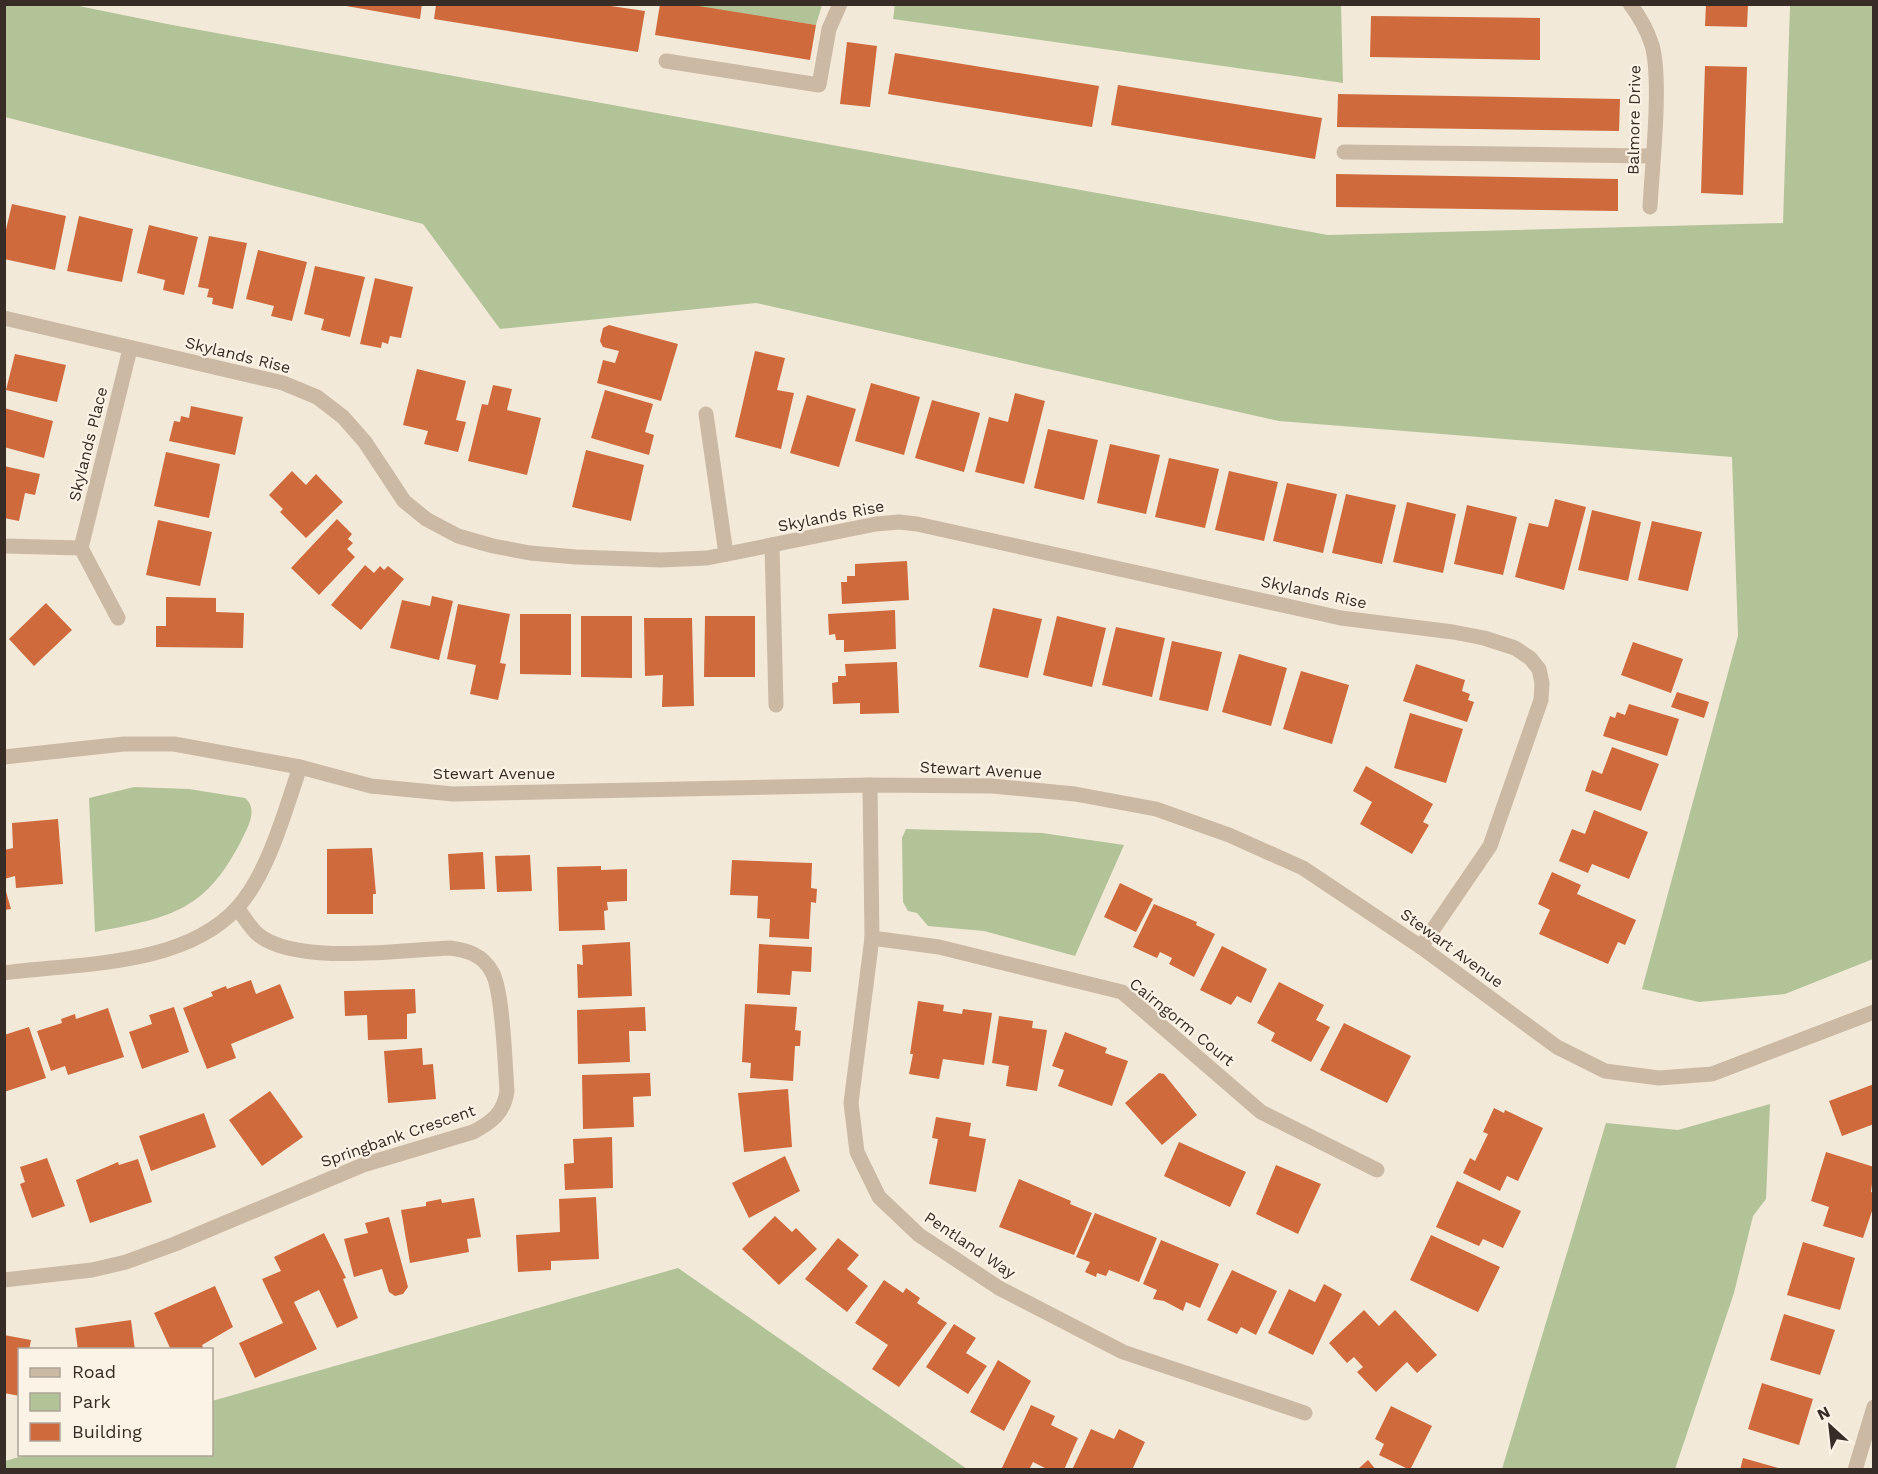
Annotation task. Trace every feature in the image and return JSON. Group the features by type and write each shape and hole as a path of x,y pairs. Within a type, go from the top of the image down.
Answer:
{"street":[{"path":"666,62 819,85 829,29 840,4"},
{"name":"Balmore Drive","path":"1630,4 1644,24 1653,47 1655,70 1650,207"},
{"path":"1344,152 1652,156"},
{"name":"Skylands Rise","path":"4,318 283,383 317,397 343,417 365,442 404,501 426,519 458,536 530,554 661,560 707,558 876,524 899,522 917,524 1341,618 1453,632 1515,648 1530,658 1539,669 1542,683 1541,700 1491,846 1421,947"},
{"name":"Skylands Place","path":"81,548 130,349"},
{"path":"706,414 726,554"},
{"name":"Skylands Rise","path":"772,545 776,705"},
{"path":"5,546 81,548 118,618"},
{"name":"Stewart Avenue","path":"4,757 124,744 174,744 300,767 370,786 453,794 870,785 992,786 1076,794 1156,810 1229,835 1303,868 1421,947 1557,1047 1605,1071 1659,1078 1712,1074 1874,1012"},
{"path":"4,973 134,958 170,949 212,929 237,908 261,869 300,767"},
{"name":"Pentland Way","path":"870,785 872,938 851,1103 857,1152 879,1197 919,1235 999,1288 1123,1352 1305,1413"},
{"name":"Springbank Crescent","path":"4,1280 92,1270 126,1262 175,1245 363,1165 473,1132 489,1123 500,1113 505,1104 507,1091 498,989 493,972 482,960 469,950 450,948 313,954 284,948 260,936 237,908"},
{"name":"Cairngorm Court","path":"872,938 939,947 1122,992 1262,1112 1377,1170"},
{"path":"1855,1470 1874,1407"}],"green space":[{"path":"895,4 1341,5 1343,83 893,19"},
{"path":"4,5 74,5 167,24 1328,235 1783,223 1790,5 1873,5 1873,959 1785,994 1699,1002 1642,989 1738,636 1732,457 1279,421 756,303 500,329 423,224 5,117"},
{"path":"686,5 822,5 816,25"},
{"path":"134,787 189,789 245,798 251,806 250,821 230,860 216,880 201,895 167,915 95,932 89,798"},
{"path":"906,829 1042,833 1124,845 1075,956 984,931 928,926 917,913 908,911 903,902 902,838"},
{"path":"1770,1104 1766,1199 1753,1216 1734,1293 1675,1469 1502,1469 1606,1123 1678,1130"},
{"path":"678,1268 967,1469 5,1469 5,1461 22,1456 213,1456 213,1401"}],"building":[{"path":"335,4 422,4 420,19"},
{"path":"660,4 686,4 816,25 810,60 655,35"},
{"path":"1706,4 1748,4 1747,27 1705,26"},
{"path":"436,5 604,5 645,11 638,52 434,19"},
{"path":"1371,16 1540,18 1540,60 1370,57"},
{"path":"847,42 877,46 870,107 840,104"},
{"path":"895,53 1099,86 1092,127 888,94"},
{"path":"1705,66 1747,67 1743,195 1701,193"},
{"path":"1118,85 1322,118 1315,159 1111,125"},
{"path":"1338,94 1620,99 1619,131 1337,127"},
{"path":"1336,174 1618,179 1618,211 1336,207"},
{"path":"12,204 66,216 55,270 4,259 4,238"},
{"path":"79,216 133,229 122,282 67,271"},
{"path":"149,225 198,237 184,295 163,290 165,280 137,273"},
{"path":"209,236 247,243 233,309 212,304 213,298 207,297 209,289 198,287"},
{"path":"258,250 307,262 292,321 271,316 274,306 246,299"},
{"path":"315,266 365,277 350,337 321,330 324,319 304,314"},
{"path":"375,278 413,287 401,338 390,336 388,344 382,342 381,348 360,344"},
{"path":"609,325 678,344 661,401 597,383 603,360 615,363 619,351 603,347 600,341 603,328"},
{"path":"755,351 785,358 777,390 794,393 781,449 735,437"},
{"path":"15,354 66,365 57,402 6,390"},
{"path":"417,369 466,381 456,420 466,422 458,452 424,444 428,431 403,425"},
{"path":"871,383 920,397 904,455 855,441"},
{"path":"493,385 512,389 507,410 541,418 527,475 468,461 482,404 488,405"},
{"path":"605,390 653,404 645,432 654,435 649,455 591,438"},
{"path":"1015,393 1045,401 1024,484 975,472 989,417 1008,422"},
{"path":"807,395 856,409 839,467 790,453"},
{"path":"932,400 980,413 964,472 915,458"},
{"path":"191,406 243,417 235,455 169,441 174,421 180,422 181,416 189,418"},
{"path":"4,408 53,421 44,458 4,447"},
{"path":"1048,429 1098,440 1084,500 1034,488"},
{"path":"1110,444 1160,455 1146,514 1097,503"},
{"path":"586,450 644,465 631,521 572,507"},
{"path":"166,452 220,464 209,518 154,506"},
{"path":"1169,458 1219,469 1205,528 1155,517"},
{"path":"4,466 40,474 35,495 25,493 19,521 4,518"},
{"path":"292,471 306,485 316,474 343,502 306,538 280,512 283,509 269,495"},
{"path":"1229,471 1278,482 1264,541 1215,530"},
{"path":"1287,483 1337,494 1323,553 1273,541"},
{"path":"1346,494 1396,505 1382,564 1332,553"},
{"path":"1555,499 1586,507 1564,590 1515,577 1529,523 1548,527"},
{"path":"1407,502 1456,514 1443,573 1393,562"},
{"path":"1467,505 1517,517 1503,575 1454,564"},
{"path":"1592,510 1641,522 1628,581 1578,570"},
{"path":"337,519 352,534 348,539 353,543 347,549 355,557 319,595 291,568"},
{"path":"158,520 212,532 200,586 146,575"},
{"path":"1652,521 1702,532 1688,591 1638,580"},
{"path":"907,561 909,600 842,604 841,582 847,582 847,576 855,576 855,564"},
{"path":"365,565 374,573 380,566 384,570 388,566 404,579 361,630 331,605"},
{"path":"432,596 453,601 439,660 390,648 402,600 430,606"},
{"path":"166,597 216,598 216,612 244,613 243,648 156,647 156,626 166,626"},
{"path":"46,603 72,630 34,666 9,639"},
{"path":"458,604 510,614 500,663 506,664 498,700 470,694 476,665 447,659"},
{"path":"993,608 1042,619 1028,678 979,667"},
{"path":"895,610 896,649 844,652 844,640 836,640 835,634 829,635 828,614"},
{"path":"520,614 571,614 571,675 520,674"},
{"path":"581,616 632,616 632,678 581,677"},
{"path":"705,616 755,616 755,677 704,677"},
{"path":"1057,616 1106,628 1092,687 1043,675"},
{"path":"644,618 692,618 694,706 662,707 663,675 645,676"},
{"path":"1116,627 1165,638 1152,697 1102,685"},
{"path":"1172,641 1222,652 1208,711 1159,700"},
{"path":"1633,642 1683,659 1671,693 1621,675"},
{"path":"1239,654 1287,668 1271,726 1222,712"},
{"path":"897,662 899,713 860,714 860,703 833,704 832,683 838,682 838,676 846,676 845,664"},
{"path":"1416,664 1465,680 1462,691 1470,694 1468,700 1474,702 1467,722 1403,701"},
{"path":"1301,671 1349,685 1332,744 1283,729"},
{"path":"1677,692 1709,702 1704,718 1671,707"},
{"path":"1629,704 1679,719 1667,756 1603,736 1610,716 1615,718 1617,712 1625,715"},
{"path":"1410,713 1463,729 1446,783 1394,768"},
{"path":"1612,747 1659,764 1641,811 1585,791 1592,770 1602,774"},
{"path":"1366,766 1433,804 1423,822 1429,825 1412,854 1360,824 1372,802 1353,791"},
{"path":"1594,810 1648,832 1629,879 1592,864 1588,873 1559,861 1572,829 1585,834"},
{"path":"58,819 63,884 16,888 15,876 4,879 4,850 13,848 12,823"},
{"path":"372,848 376,894 373,894 373,914 327,914 327,849"},
{"path":"483,852 485,889 450,890 448,854"},
{"path":"530,855 532,891 497,892 495,856"},
{"path":"732,860 812,863 811,888 817,889 816,903 811,902 809,939 769,937 770,919 757,918 758,896 730,895"},
{"path":"601,866 601,870 627,869 627,901 607,902 608,910 604,911 605,930 559,931 557,867"},
{"path":"1552,872 1581,885 1577,894 1636,920 1625,945 1618,942 1608,964 1539,934 1550,910 1538,904"},
{"path":"1120,883 1153,899 1136,932 1104,917"},
{"path":"4,889 11,909 4,910"},
{"path":"1154,904 1197,922 1196,925 1215,934 1194,977 1169,964 1172,958 1160,952 1157,958 1133,947"},
{"path":"630,942 632,996 578,998 577,964 583,965 582,945"},
{"path":"759,944 812,947 811,972 792,971 790,995 757,993"},
{"path":"1222,946 1267,969 1251,1003 1237,996 1231,1005 1200,990"},
{"path":"251,980 256,994 280,984 294,1018 231,1044 236,1058 207,1069 183,1008 213,996 211,992"},
{"path":"1279,982 1324,1005 1316,1020 1330,1027 1311,1062 1271,1041 1275,1033 1257,1023"},
{"path":"415,989 416,1013 407,1014 407,1039 368,1040 367,1015 345,1016 344,991"},
{"path":"918,1001 944,1005 943,1011 962,1014 963,1009 992,1013 984,1065 943,1059 939,1079 909,1074"},
{"path":"745,1004 797,1007 795,1030 801,1031 800,1046 795,1046 793,1081 750,1078 751,1063 742,1062"},
{"path":"174,1007 189,1052 142,1069 129,1032 152,1024 149,1015"},
{"path":"645,1007 646,1031 629,1031 630,1062 578,1064 577,1010"},
{"path":"108,1008 124,1057 68,1075 65,1066 51,1071 37,1031 62,1023 61,1019 75,1014 76,1019"},
{"path":"999,1016 1033,1021 1032,1028 1047,1030 1037,1091 1006,1086 1009,1066 992,1063"},
{"path":"1344,1023 1411,1056 1387,1103 1320,1070"},
{"path":"29,1027 46,1078 4,1092 4,1035"},
{"path":"1065,1032 1107,1048 1105,1053 1128,1061 1112,1106 1058,1086 1064,1070 1052,1066"},
{"path":"422,1048 423,1065 433,1064 436,1099 388,1103 384,1051"},
{"path":"650,1073 651,1096 633,1097 634,1127 583,1129 582,1075"},
{"path":"1159,1073 1164,1074 1197,1115 1162,1145 1125,1103"},
{"path":"1874,1084 1874,1124 1842,1136 1829,1101"},
{"path":"788,1089 792,1147 744,1152 738,1093"},
{"path":"270,1091 303,1137 262,1166 229,1120"},
{"path":"1494,1108 1504,1113 1505,1110 1543,1128 1518,1181 1507,1176 1500,1191 1463,1173 1470,1158 1475,1161 1488,1134 1483,1132"},
{"path":"204,1113 216,1147 151,1171 139,1136"},
{"path":"936,1117 971,1123 969,1136 986,1139 976,1192 929,1184 938,1139 932,1138"},
{"path":"612,1137 613,1188 565,1190 564,1164 574,1163 573,1139"},
{"path":"1179,1142 1246,1172 1230,1207 1164,1176"},
{"path":"1826,1152 1874,1167 1871,1192 1874,1193 1874,1205 1863,1238 1823,1226 1829,1207 1811,1201"},
{"path":"785,1156 800,1191 749,1218 732,1183"},
{"path":"47,1158 65,1206 32,1218 20,1184 25,1182 20,1167"},
{"path":"138,1159 152,1202 90,1223 76,1180 118,1162 119,1165"},
{"path":"1276,1165 1321,1184 1298,1234 1256,1214"},
{"path":"1019,1179 1071,1201 1070,1204 1092,1213 1074,1255 999,1227"},
{"path":"1457,1181 1521,1211 1503,1248 1483,1239 1479,1246 1436,1227"},
{"path":"596,1197 599,1259 551,1261 551,1270 518,1272 516,1235 560,1232 559,1199"},
{"path":"474,1198 481,1237 467,1239 469,1252 410,1263 401,1210 426,1206 426,1202 441,1199 442,1203"},
{"path":"1095,1213 1157,1238 1139,1282 1109,1270 1106,1276 1097,1273 1096,1277 1085,1272 1090,1262 1076,1257"},
{"path":"775,1216 792,1232 796,1228 817,1249 779,1285 742,1249"},
{"path":"389,1217 408,1287 403,1294 395,1296 389,1292 382,1269 354,1277 344,1239 368,1233 365,1223"},
{"path":"324,1233 346,1278 343,1279 358,1318 337,1328 319,1290 294,1302 317,1349 255,1378 239,1343 283,1323 262,1279 281,1271 274,1257"},
{"path":"1431,1235 1500,1267 1478,1312 1410,1280"},
{"path":"838,1238 859,1255 847,1269 868,1286 847,1312 805,1279"},
{"path":"1161,1240 1219,1264 1200,1308 1186,1302 1183,1311 1164,1301 1153,1299 1157,1290 1143,1284"},
{"path":"1803,1242 1855,1258 1840,1310 1787,1295"},
{"path":"1232,1270 1277,1291 1256,1335 1241,1327 1237,1334 1207,1320"},
{"path":"884,1280 903,1293 906,1288 920,1298 917,1303 947,1323 899,1387 872,1369 888,1345 855,1323"},
{"path":"1324,1284 1342,1294 1313,1355 1268,1333 1289,1289 1315,1302"},
{"path":"215,1286 233,1327 202,1345 203,1348 170,1348 154,1313"},
{"path":"1364,1310 1379,1326 1395,1310 1437,1355 1417,1373 1407,1362 1376,1392 1357,1372 1363,1367 1354,1357 1347,1363 1329,1343"},
{"path":"1784,1314 1835,1330 1820,1375 1770,1360"},
{"path":"131,1320 135,1348 78,1348 75,1328"},
{"path":"954,1324 976,1338 966,1353 987,1366 968,1394 926,1367"},
{"path":"4,1335 31,1340 29,1348 18,1348 18,1396 4,1393"},
{"path":"998,1360 1031,1381 1004,1431 970,1412"},
{"path":"1762,1383 1813,1399 1799,1445 1748,1429"},
{"path":"1031,1405 1055,1416 1051,1425 1078,1438 1064,1470 1049,1470 1033,1462 1029,1470 1001,1470"},
{"path":"1391,1406 1432,1426 1410,1470 1379,1455 1384,1444 1375,1439"},
{"path":"1091,1429 1114,1439 1119,1429 1145,1442 1132,1470 1072,1470"},
{"path":"1743,1458 1782,1469 1782,1470 1740,1470"},
{"path":"1368,1460 1376,1470 1357,1470"}]}
